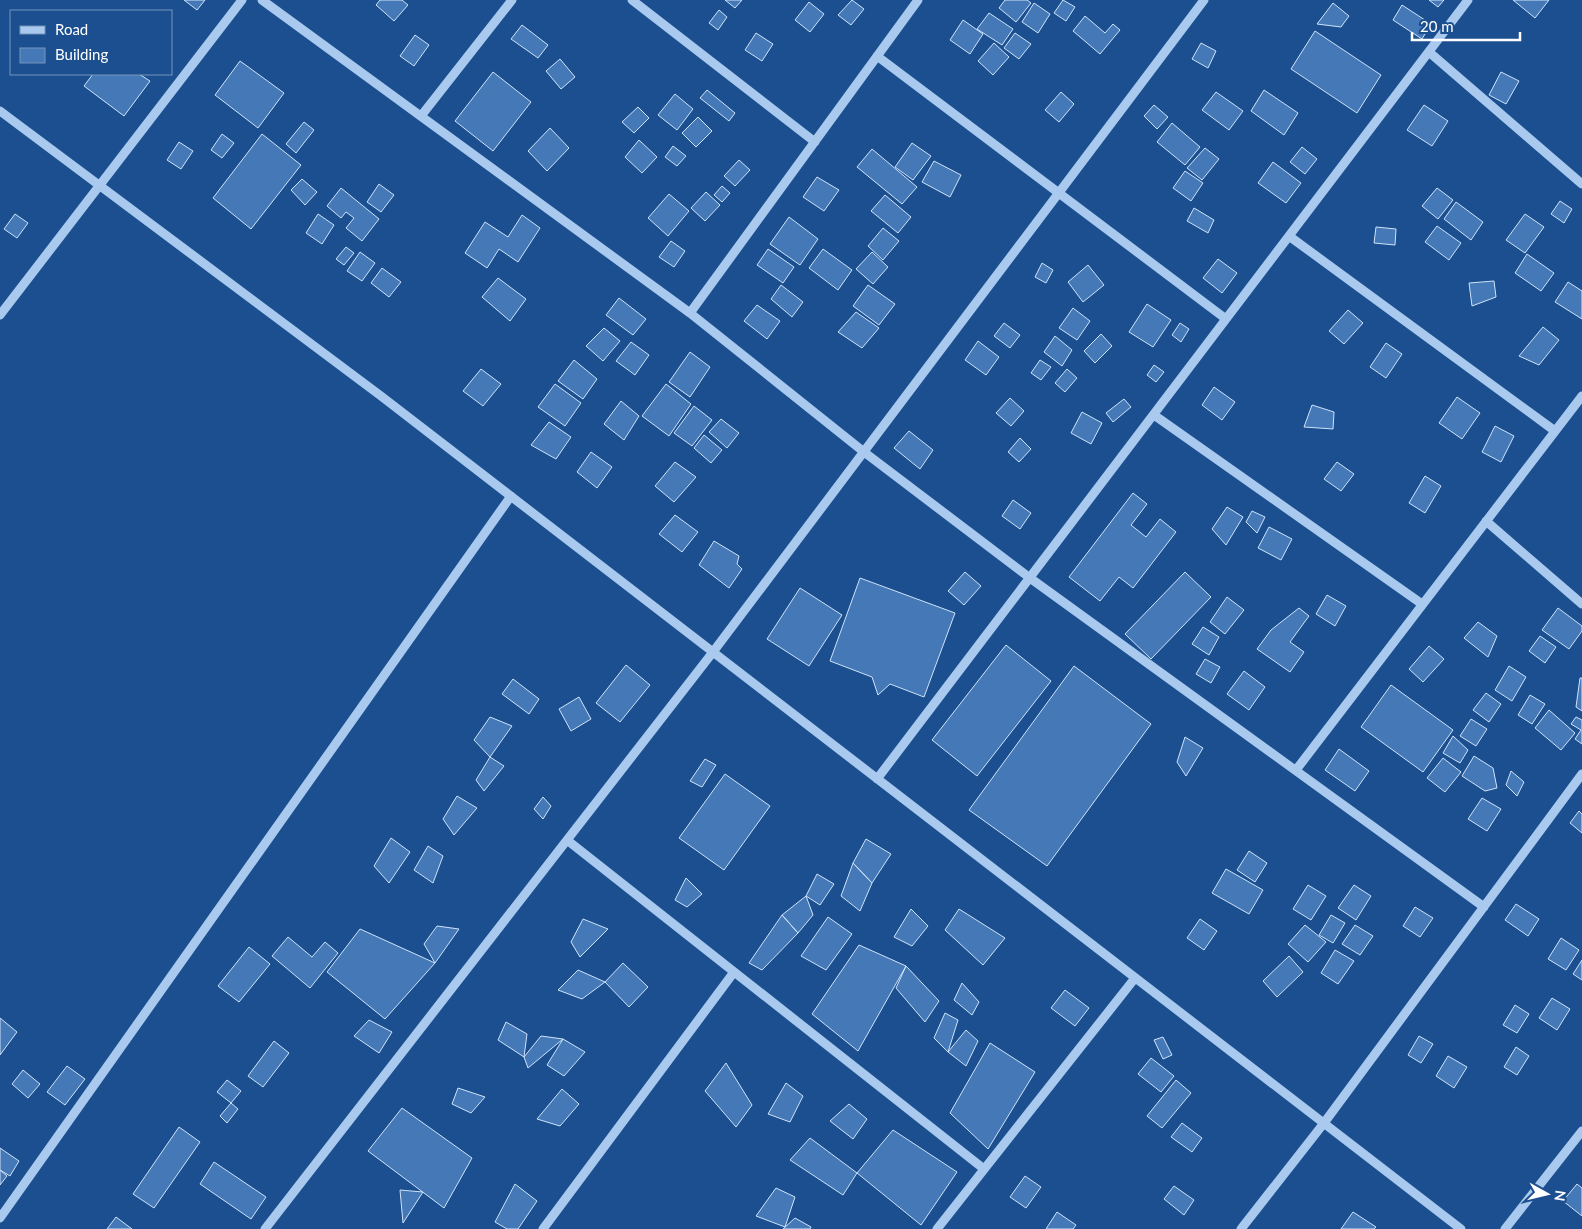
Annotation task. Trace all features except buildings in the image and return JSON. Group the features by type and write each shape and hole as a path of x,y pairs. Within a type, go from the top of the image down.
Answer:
{"street":[{"path":"0,315 242,0"},
{"path":"262,0 690,313 864,452 1030,578 1484,907"},
{"path":"421,116 512,0"},
{"path":"632,0 815,142"},
{"path":"690,313 918,0"},
{"path":"265,1229 713,652 1204,0"},
{"path":"877,779 1468,0"},
{"path":"1428,52 1582,184"},
{"path":"878,56 1226,320"},
{"path":"0,111 381,396 1461,1229"},
{"path":"1289,236 1555,431"},
{"path":"1296,770 1582,396"},
{"path":"1154,415 1422,604"},
{"path":"0,1218 511,496"},
{"path":"1486,521 1582,604"},
{"path":"1241,1229 1324,1123 1582,774"},
{"path":"567,840 984,1169"},
{"path":"543,1229 734,972"},
{"path":"937,1229 1135,978"},
{"path":"1505,1229 1582,1131"}]}
